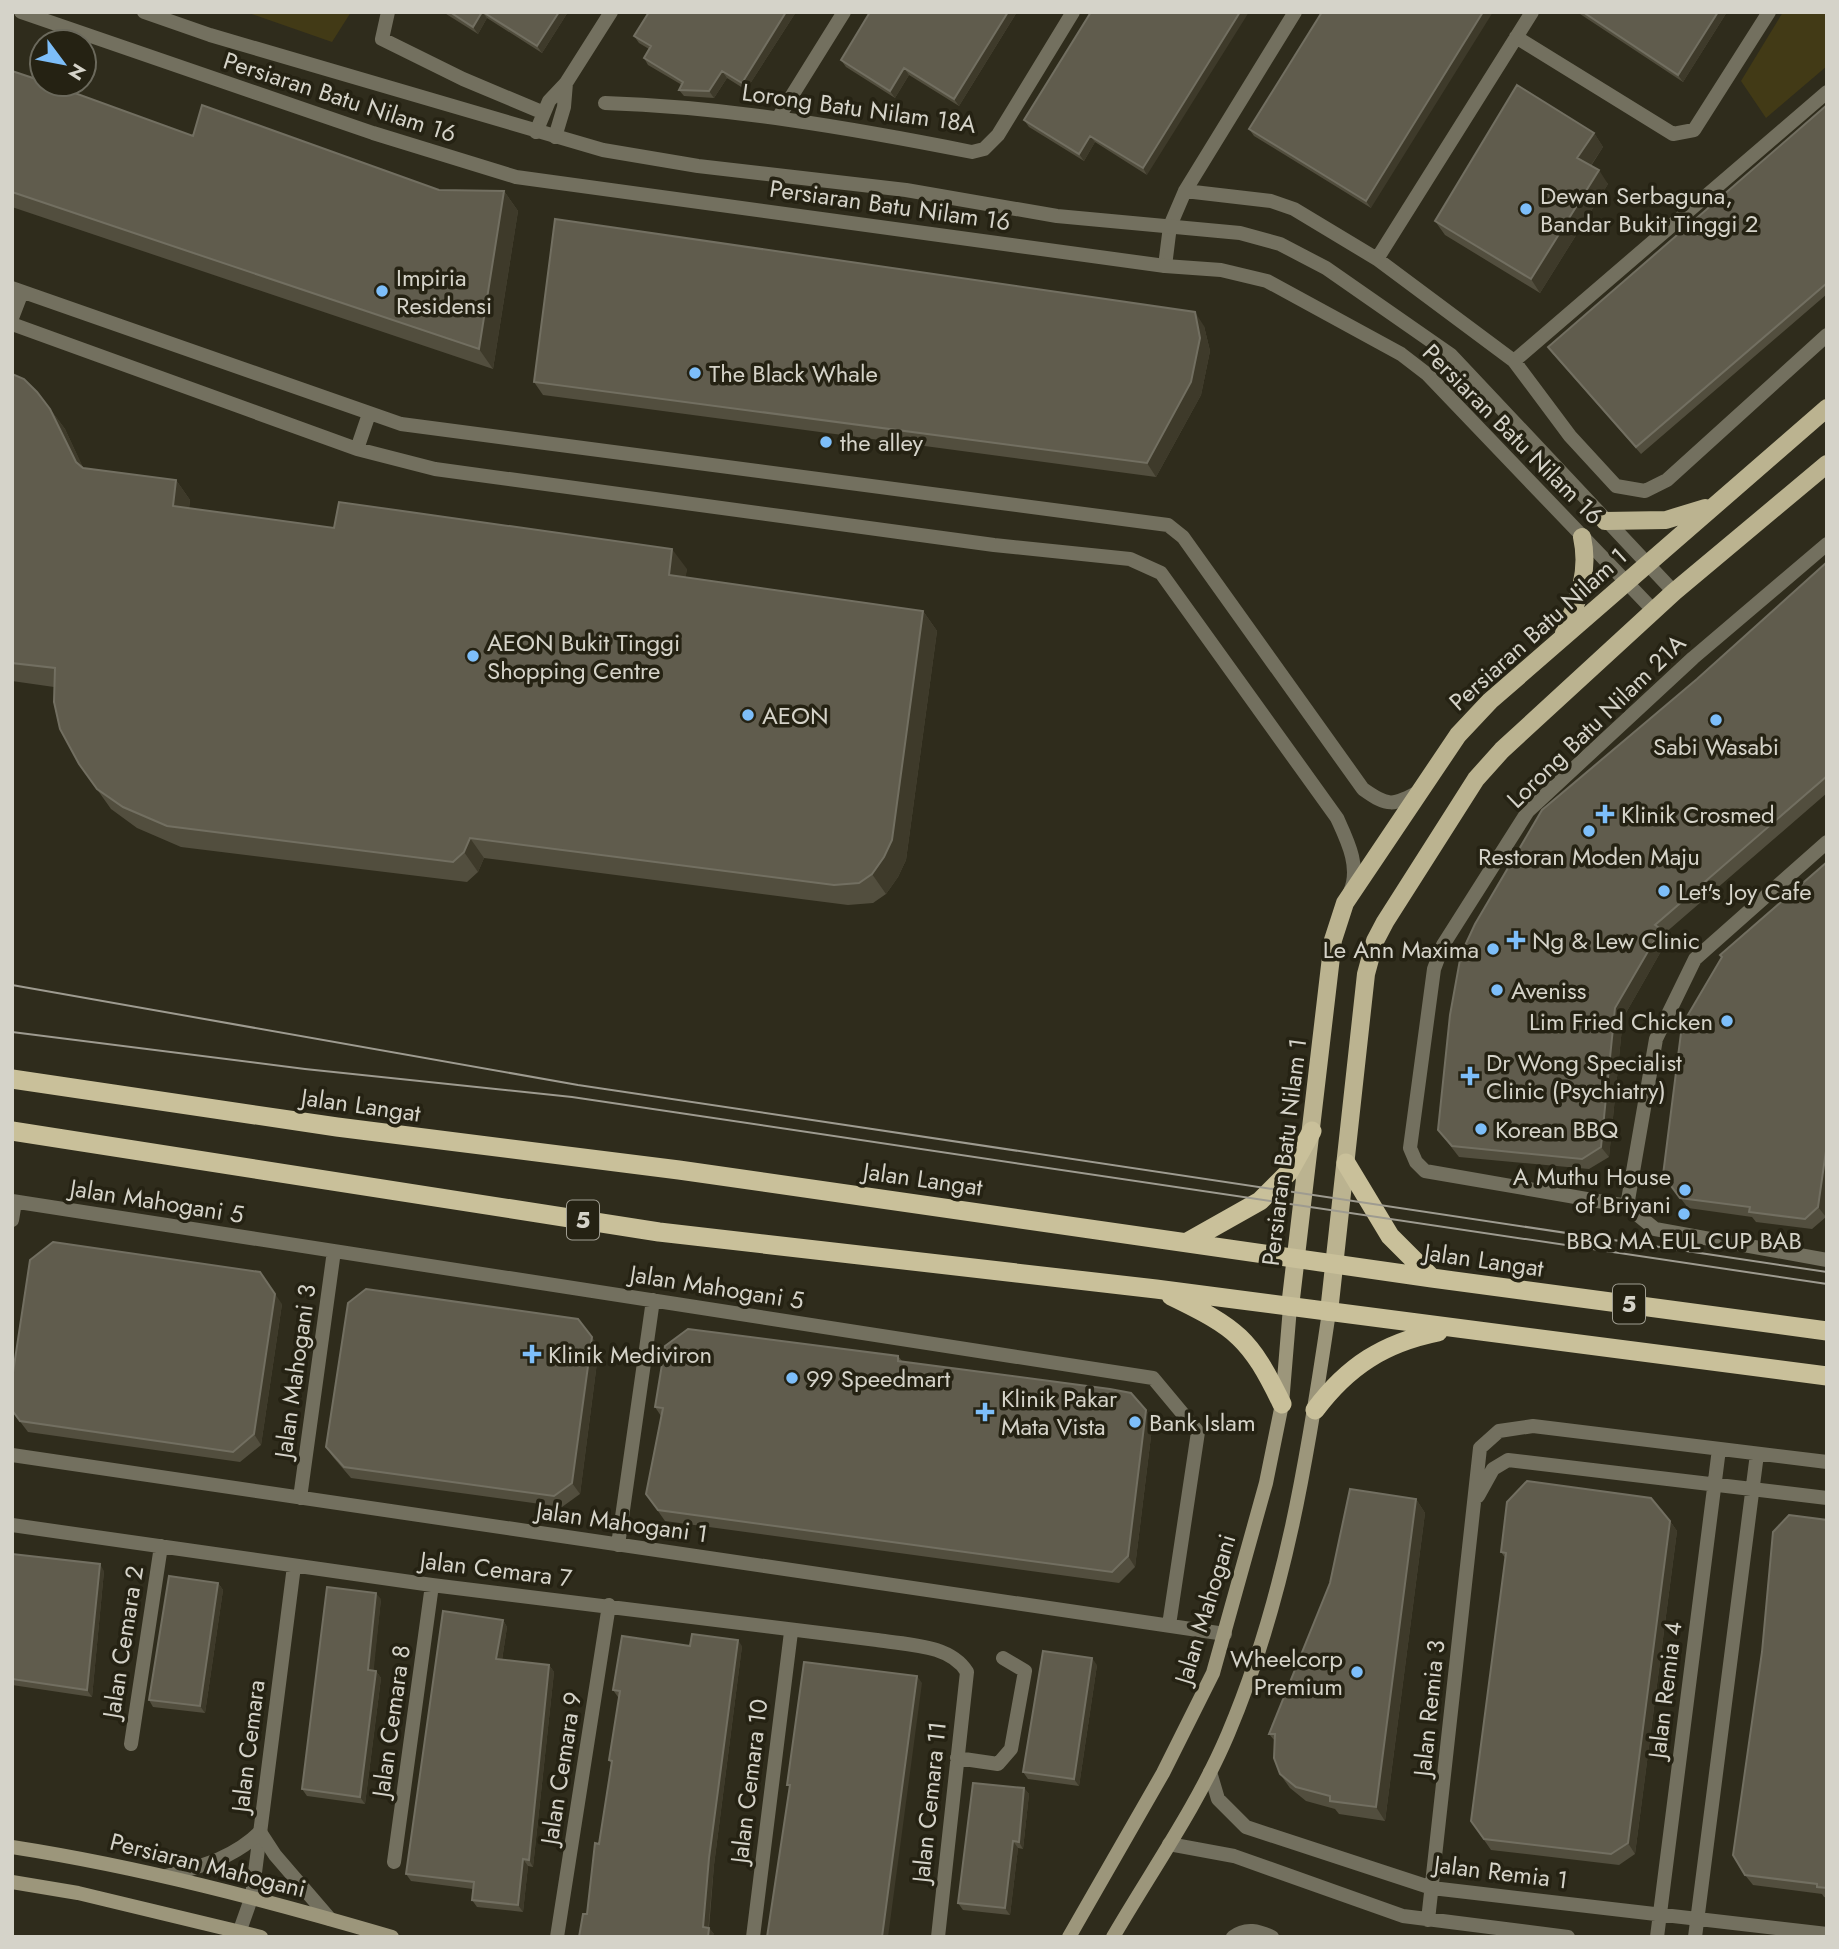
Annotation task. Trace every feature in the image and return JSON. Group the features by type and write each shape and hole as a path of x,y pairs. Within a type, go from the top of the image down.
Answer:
{"highway":[{"name":"Jalan Langat","path":"12,1079 337,1127 680,1170 1432,1278 1827,1331"},
{"name":"5","path":"12,1131 659,1232 1156,1289 1827,1376"},
{"path":"1189,1241 1260,1200 1289,1172 1312,1131"},
{"path":"1346,1163 1390,1237 1432,1278"},
{"path":"1156,1289 1224,1324 1247,1342 1262,1363 1282,1404"},
{"path":"1315,1410 1338,1380 1359,1363 1415,1336 1456,1328"}],"main road":[{"name":"Persiaran Batu Nilam 1","path":"1290,1307 1333,940 1345,902 1458,735 1490,701 1711,506 1827,408"},
{"path":"1113,1937 1210,1772 1228,1734 1270,1612 1298,1507 1336,1264 1366,974 1375,941 1476,779 1502,750 1674,592 1827,464"},
{"path":"1605,521 1666,520 1711,506"},
{"path":"1561,639 1583,588 1586,568 1582,537"},
{"name":"Jalan Mahogani","path":"1069,1937 1196,1712 1226,1633 1266,1483 1282,1404 1290,1307"},
{"name":"Persiaran Mahogani","path":"12,1847 166,1876 252,1896 392,1937"},
{"path":"12,1882 78,1892 261,1937"}],"street":[{"name":"Persiaran Batu Nilam 16","path":"21,12 361,129 516,177 1165,266 1221,270 1267,281 1401,354 1427,374 1654,611"},
{"name":"Persiaran Batu Nilam 16","path":"144,12 555,138 603,150 698,166 906,190 1058,216 1240,233 1280,244 1326,268 1451,355 1674,592"},
{"path":"388,12 382,39 463,79 544,113"},
{"path":"536,132 549,101 566,83 611,12"},
{"path":"778,118 844,12"},
{"name":"Lorong Batu Nilam 18A","path":"605,103 674,105 778,118 972,152 984,149 998,135 1073,12"},
{"path":"1165,266 1170,226 1185,191 1295,12"},
{"path":"1377,259 1532,12"},
{"path":"1516,37 1673,134 1686,134 1695,130 1769,12"},
{"path":"555,138 564,107 566,83"},
{"path":"1514,361 1827,92"},
{"path":"1185,191 1272,201 1294,209 1377,259 1514,361 1570,436 1616,486 1645,491 1667,480 1827,335"},
{"path":"12,318 17,290 369,414 414,425 1168,525 1182,537 1363,789 1383,803 1399,803 1421,790"},
{"path":"12,324 357,449 435,469 994,545 1130,559 1150,566 1161,573 1336,818 1349,846 1353,864 1353,885 1345,902"},
{"path":"357,449 369,414"},
{"name":"Lorong Batu Nilam 21A","path":"1627,1206 1425,1171 1416,1162 1410,1148 1434,969 1443,945 1528,811 1693,658 1827,544"},
{"path":"1827,842 1695,959 1656,1039 1627,1206 1654,1229 1827,1260"},
{"path":"12,1220 14,1202"},
{"name":"Jalan Mahogani 5","path":"14,1202 1153,1378 1198,1432 1169,1625"},
{"name":"Jalan Mahogani 3","path":"300,1498 334,1251"},
{"path":"618,1545 653,1300"},
{"name":"Jalan Remia 3","path":"1429,1920 1480,1448 1499,1431 1515,1427 1827,1462"},
{"name":"Jalan Remia 4","path":"1657,1937 1719,1449"},
{"path":"1695,1937 1757,1454"},
{"name":"Jalan Mahogani 1","path":"12,1455 1226,1633"},
{"name":"Jalan Remia 3","path":"1475,1501 1493,1469 1508,1460 1827,1498"},
{"name":"Jalan Cemara 7","path":"12,1525 432,1585 609,1605 791,1632 929,1648 959,1659 967,1672"},
{"name":"Jalan Cemara 2","path":"131,1744 161,1546"},
{"name":"Jalan Cemara","path":"240,1930 252,1896 294,1566"},
{"name":"Jalan Cemara 8","path":"394,1862 432,1585"},
{"name":"Jalan Cemara 9","path":"557,1937 609,1605"},
{"name":"Jalan Cemara 10","path":"753,1937 791,1632"},
{"path":"957,1758 998,1764 1011,1749 1025,1671 1003,1658"},
{"name":"Jalan Cemara 11","path":"938,1937 967,1672"},
{"name":"Jalan Remia 1","path":"1210,1772 1218,1799 1246,1827 1432,1888 1827,1934"},
{"path":"166,1876 211,1863 242,1850 260,1832 281,1864 330,1919"},
{"path":"1169,1844 1234,1856 1403,1916 1568,1937"},
{"path":"1236,1935 1257,1930 1272,1937"}],"shaded area":[{"path":"246,12 351,12 332,42"},
{"path":"1783,12 1827,12 1827,66 1766,118 1741,81"}],"building":[{"path":"450,12 482,12 473,27"},
{"path":"483,12 559,12 537,46"},
{"path":"649,12 786,12 742,83 722,71 709,91 679,90 683,82 644,58 651,46 634,36"},
{"path":"870,12 1008,12 954,99 904,68 890,91 841,60"},
{"path":"1091,12 1240,12 1143,168 1090,136 1079,154 1024,120"},
{"path":"1322,12 1483,12 1366,201 1249,129"},
{"path":"1583,12 1718,12 1678,75"},
{"name":"Impiria Residensi","path":"12,71 28,76 28,98 88,98 193,136 202,105 439,190 504,191 479,349 12,192"},
{"name":"Dewan Serbaguna, Bandar Bukit Tinggi 2","path":"1517,85 1594,133 1577,158 1599,170 1531,279 1435,221"},
{"path":"1827,105 1827,283 1636,447 1548,347"},
{"path":"555,219 1195,312 1200,338 1191,382 1147,463 534,382"},
{"name":"AEON Bukit Tinggi Shopping Centre","path":"12,374 24,379 50,409 76,462 83,468 176,480 173,506 334,528 339,502 672,549 669,575 923,611 892,840 884,857 872,874 859,883 834,885 470,838 464,852 453,862 167,826 123,807 97,789 79,764 60,729 54,702 55,668 12,663"},
{"path":"1827,562 1827,776 1655,925 1661,929 1615,1008 1601,1147 1582,1159 1452,1146 1438,1130 1450,1015 1461,954 1475,924 1542,810 1697,679"},
{"path":"1827,862 1827,1144 1818,1207 1805,1219 1749,1212 1750,1207 1680,1198 1663,1175 1682,1025 1722,957 1720,955"},
{"path":"53,1242 260,1272 275,1294 254,1434 233,1452 20,1421 12,1410 12,1379 30,1260"},
{"path":"366,1289 578,1319 592,1337 572,1483 554,1496 344,1467 326,1447 348,1303"},
{"path":"688,1329 898,1356 898,1361 1131,1393 1146,1410 1128,1556 1112,1572 658,1510 646,1494 663,1408 655,1407 665,1346"},
{"path":"1527,1481 1651,1498 1670,1521 1628,1843 1611,1854 1484,1839 1471,1821 1506,1553 1501,1552 1507,1502"},
{"name":"Wheelcorp Premium","path":"1350,1489 1416,1499 1376,1807 1330,1801 1330,1796 1296,1787 1280,1774 1274,1758 1275,1734 1269,1734 1330,1583"},
{"path":"1789,1515 1827,1520 1827,1888 1817,1887 1817,1884 1745,1875 1733,1855 1762,1652 1773,1532"},
{"path":"12,1554 100,1564 87,1690 12,1679"},
{"path":"169,1576 218,1583 200,1706 149,1700"},
{"path":"327,1587 376,1593 368,1670 376,1671 360,1797 302,1789"},
{"path":"443,1611 503,1620 496,1659 549,1665 529,1860 523,1859 518,1905 472,1900 474,1882 406,1874"},
{"path":"692,1634 738,1640 709,1858 703,1927 709,1928 708,1937 579,1937 583,1914 587,1914 595,1843 599,1844 612,1761 609,1760 620,1691 613,1690 622,1636 690,1646"},
{"path":"1043,1651 1092,1658 1074,1779 1023,1772"},
{"path":"804,1662 917,1676 882,1937 767,1937 790,1785 787,1785"},
{"path":"973,1783 1024,1788 1019,1842 1013,1841 1005,1908 958,1903"}],"tram line":[{"path":"12,985 578,1085 1827,1272"},
{"path":"12,1032 305,1069 572,1097 1827,1284"}],"place":[{"name":"Dewan Serbaguna, Bandar Bukit Tinggi 2","path":"1526,209"},
{"name":"Impiria Residensi","path":"382,291"},
{"name":"The Black Whale","path":"695,373"},
{"name":"the alley","path":"826,442"},
{"name":"AEON Bukit Tinggi Shopping Centre","path":"473,656"},
{"name":"AEON","path":"748,715"},
{"name":"Sabi Wasabi","path":"1716,720"},
{"name":"Klinik Crosmed","path":"1605,814"},
{"name":"Restoran Moden Maju","path":"1589,831"},
{"name":"Let's Joy Cafe","path":"1664,891"},
{"name":"Ng & Lew Clinic","path":"1516,940"},
{"name":"Le Ann Maxima","path":"1493,949"},
{"name":"Aveniss","path":"1497,990"},
{"name":"Lim Fried Chicken","path":"1727,1021"},
{"name":"Dr Wong Specialist Clinic (Psychiatry)","path":"1470,1076"},
{"name":"Korean BBQ","path":"1481,1129"},
{"name":"A Muthu House of Briyani","path":"1685,1190"},
{"name":"BBQ MA EUL CUP BAB","path":"1684,1214"},
{"name":"Klinik Mediviron","path":"532,1354"},
{"name":"99 Speedmart","path":"792,1378"},
{"name":"Klinik Pakar Mata Vista","path":"985,1412"},
{"name":"Bank Islam","path":"1135,1422"},
{"name":"Wheelcorp Premium","path":"1357,1672"}]}
